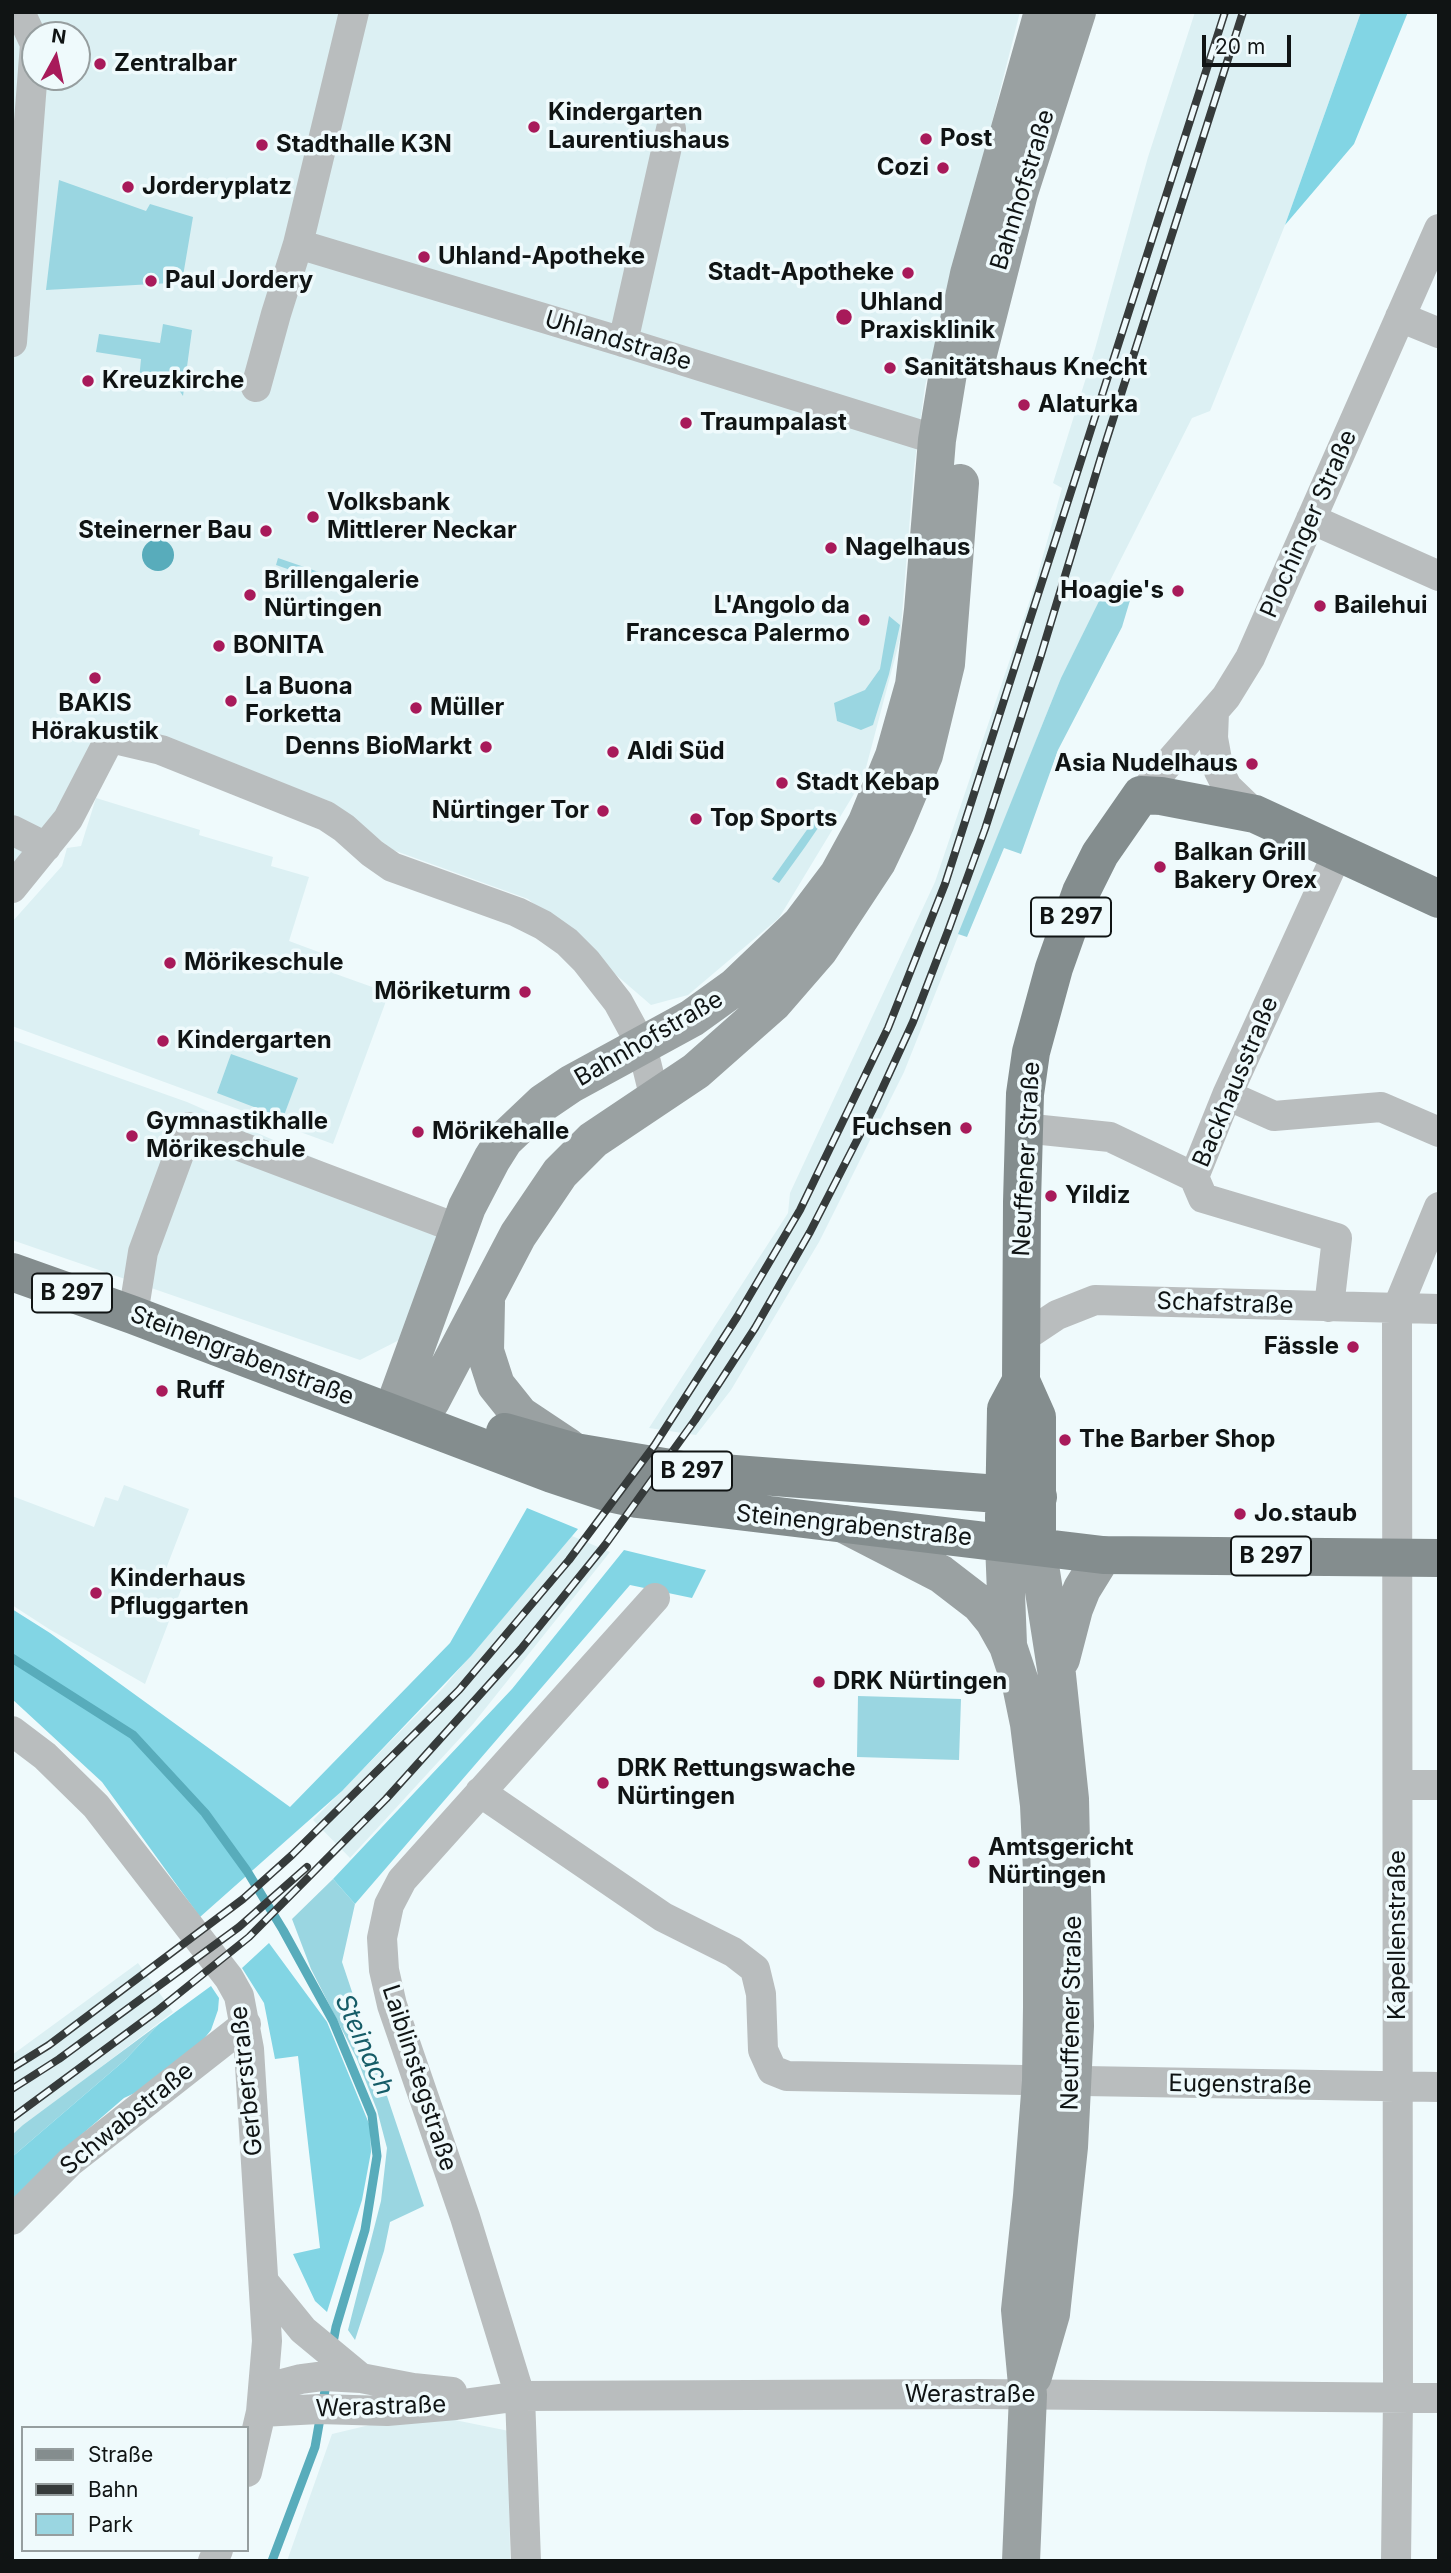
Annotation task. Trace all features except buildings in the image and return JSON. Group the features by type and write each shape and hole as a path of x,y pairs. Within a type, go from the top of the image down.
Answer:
{"main road":[{"name":"Bahnhofstraße","path":"392,1413 463,1218 492,1159 520,1123 571,1084 713,1004 773,953 801,923 838,875 867,822 894,756 914,685 937,440 949,367 969,274 1043,12"},
{"name":"Bahnhofstraße","path":"431,1401 518,1235 560,1173 593,1140 716,1055 773,1003 819,950 877,862 924,755 934,716 946,664 964,428 981,337 1019,193 1077,12"},
{"path":"937,440 950,453 955,473 957,516"},
{"path":"1141,795 1191,801 1255,814 1439,899"},
{"name":"Neuffener Straße","path":"1008,1646 1021,1544 1021,1495 1006,1409 1021,1381 1023,1128 1031,1052 1068,923 1100,854 1141,795"},
{"path":"463,1218 475,1221 488,1232 518,1235"},
{"name":"Steinengrabenstraße","path":"12,1272 609,1493 670,1505 1021,1544"},
{"path":"487,1293 484,1314 485,1351 496,1385 520,1415 575,1452"},
{"path":"392,1413 431,1401"},
{"name":"Steinengrabenstraße","path":"431,1401 500,1430 575,1452 682,1470 1021,1495"},
{"name":"Neuffener Straße","path":"842,1523 941,1574 963,1589 994,1621 1008,1646 1021,1685 1029,1724 1039,1805 1042,1933 1057,2082 1069,2147 1051,2314 1028,2395 1021,2561"},
{"name":"Neuffener Straße","path":"1021,1544 1057,1675 1070,1799 1075,2026 1057,2082"},
{"name":"B 297","path":"1021,1544 1103,1555 1439,1558"},
{"path":"1057,1675 1074,1609 1082,1589 1103,1555"}],"street":[{"path":"12,342 35,44 20,12"},
{"path":"256,387 298,244 354,12"},
{"path":"623,342 671,128"},
{"name":"Plochinger Straße","path":"1141,795 1214,712 1238,680 1250,658 1439,229"},
{"name":"Uhlandstraße","path":"298,244 937,440"},
{"path":"1401,317 1439,333"},
{"path":"1311,519 1439,576"},
{"path":"1214,712 1213,738 1219,771 1227,787 1255,814"},
{"path":"12,888 68,819 110,738 161,750 326,816 392,867 517,912 543,925 567,942 586,961 618,1002 642,1046 655,1099"},
{"path":"12,831 46,847"},
{"name":"Backhausstraße","path":"1329,1307 1337,1238 1203,1198 1194,1177 1227,1094 1338,852"},
{"path":"1227,1094 1273,1116 1381,1107 1439,1132"},
{"path":"133,1315 144,1252 189,1127 463,1218"},
{"path":"1023,1128 1110,1137 1194,1177"},
{"path":"1397,1309 1439,1207"},
{"name":"Schafstraße","path":"1021,1339 1057,1315 1095,1300 1439,1309"},
{"name":"Kapellenstraße","path":"1396,2561 1399,2087 1397,1309"},
{"name":"Laiblinstegstraße","path":"526,2561 511,2396 465,2217 392,2005 384,1970 382,1938 389,1905 402,1880 655,1598"},
{"name":"Gerberstraße","path":"12,1731 45,1756 96,1806 229,1978 239,1996 246,2024 267,2341 262,2400 248,2467"},
{"path":"1398,1785 1439,1785"},
{"name":"Neuffener Straße","path":"480,1792 663,1917 733,1952 755,1969 761,1994 763,2050 772,2070 787,2076 1057,2082"},
{"name":"Schwabstraße","path":"12,2220 70,2162 246,2024"},
{"name":"Eugenstraße","path":"1057,2082 1439,2087"},
{"name":"Werastraße","path":"264,2282 303,2330 360,2378"},
{"name":"Werastraße","path":"262,2400 301,2379 324,2376 360,2378 413,2388 511,2396 1028,2395 1439,2398"},
{"name":"Werastraße","path":"262,2400 296,2410 356,2412 456,2405 511,2396"}],"shaded area":[{"path":"12,12 1020,12 925,386 914,468 900,639 863,779 779,918 688,995 651,1005 528,899 393,850 329,801 115,723 57,816 12,869"},
{"path":"1195,12 1361,12 1285,225 1210,411 1192,418 1061,678 904,1072 819,1242 731,1390 696,1435 649,1428 788,1213 790,1193 935,882 1034,588 1062,488 1053,483 1095,349 1148,157"},
{"path":"1361,12 1408,12 1354,144 1285,225"},
{"path":"158,539 169,544 174,555 169,566 158,571 147,566 142,555 147,544"},
{"name":"Mörikeschule","path":"96,798 200,830 199,835 273,857 271,866 309,877 289,941 324,954 333,973 389,993 333,1144 12,1026 12,922 62,866 67,848 81,846"},
{"path":"12,1040 187,1102 455,1220 411,1334 360,1360 12,1240"},
{"name":"Kinderhaus Pfluggarten","path":"124,1485 189,1509 164,1574 184,1582 145,1684 12,1605 12,1496 94,1527 105,1497 118,1501"},
{"path":"527,1508 578,1529 471,1656 342,1791 200,1917 102,1782 12,1699 12,1609 50,1633 290,1807 450,1643"},
{"path":"572,1536 610,1552 473,1724 350,1858 313,1820 443,1688"},
{"path":"624,1550 706,1570 692,1598 630,1585 355,1904 333,1879 512,1689"},
{"path":"269,1943 327,2022 370,2126 371,2152 362,2200 327,2312 315,2301 293,2254 320,2248 298,2056 275,2059 264,2003 242,1968"},
{"path":"138,1963 173,2012 12,2135 12,2055"},
{"path":"211,1986 219,1998 218,2010 211,2030 200,2044 139,2091 124,2098 73,2142 12,2207 12,2157 125,2060 159,2024"},
{"path":"420,2413 509,2431 510,2561 287,2561 332,2434"}],"green space":[{"path":"59,180 146,211 150,204 193,217 183,276 171,283 46,290"},
{"path":"163,324 192,330 183,396 177,387 180,382 177,380 173,385 158,383 159,377 156,377 155,382 139,380 141,359 96,352 99,334 160,343"},
{"path":"278,558 342,580 340,587 276,565"},
{"path":"1105,589 1131,597 1122,627 1058,750 1021,854 1004,848 967,937 958,934 1061,678"},
{"path":"889,616 900,625 889,674 873,725 861,730 837,721 834,703 865,690 880,669"},
{"path":"821,810 829,812 805,847 779,883 772,879"},
{"path":"231,1054 298,1078 283,1118 217,1093"},
{"path":"858,1696 961,1699 959,1760 857,1757"},
{"path":"333,1879 355,1904 342,1962 424,2206 390,2222 384,2251 355,2340 348,2330 381,2201 387,2148 377,2110 357,2059 311,1969 292,1919"},
{"path":"159,2024 125,2060 12,2157 12,2135 23,2125"}],"waterway":[{"name":"Steinach","path":"12,1658 133,1735 205,1813 247,1871 333,2021 372,2115 377,2156 365,2230 332,2348"},
{"name":"Steinach","path":"272,2561 315,2447 327,2379"}],"railway":[{"path":"12,2068 49,2045 243,1899 292,1855 459,1690 569,1560 654,1446 737,1317 800,1210 888,1028 945,884 1225,12"},
{"path":"12,2118 157,2011 249,1937 386,1799 521,1649 605,1545 695,1420 755,1328 810,1232 872,1111 913,1022 948,931 985,829 1041,655 1101,457 1243,12"},
{"path":"12,2089 59,2059 239,1927 307,1867"}],"place":[{"name":"Zentralbar","path":"100,64"},
{"name":"Kindergarten Laurentiushaus","path":"534,127"},
{"name":"Post","path":"926,139"},
{"name":"Stadthalle K3N","path":"262,145"},
{"name":"Cozi","path":"943,168"},
{"name":"Jorderyplatz","path":"128,187"},
{"name":"Uhland-Apotheke","path":"424,257"},
{"name":"Stadt-Apotheke","path":"908,273"},
{"name":"Paul Jordery","path":"151,281"},
{"name":"Uhland Praxisklinik","path":"844,317"},
{"name":"Sanitätshaus Knecht","path":"890,368"},
{"name":"Kreuzkirche","path":"88,381"},
{"name":"Alaturka","path":"1024,405"},
{"name":"Traumpalast","path":"686,423"},
{"name":"Volksbank Mittlerer Neckar","path":"313,517"},
{"name":"Steinerner Bau","path":"266,531"},
{"name":"Nagelhaus","path":"831,548"},
{"name":"Hoagie's","path":"1178,591"},
{"name":"Brillengalerie Nürtingen","path":"250,595"},
{"name":"Bailehui","path":"1320,606"},
{"name":"L'Angolo da Francesca Palermo","path":"864,620"},
{"name":"BONITA","path":"219,646"},
{"name":"BAKIS Hörakustik","path":"95,678"},
{"name":"La Buona Forketta","path":"231,701"},
{"name":"Müller","path":"416,708"},
{"name":"Denns BioMarkt","path":"486,747"},
{"name":"Aldi Süd","path":"613,752"},
{"name":"Asia Nudelhaus","path":"1252,764"},
{"name":"Stadt Kebap","path":"782,783"},
{"name":"Nürtinger Tor","path":"603,811"},
{"name":"Top Sports","path":"696,819"},
{"name":"Balkan Grill Bakery Orex","path":"1160,867"},
{"name":"Mörikeschule","path":"170,963"},
{"name":"Möriketurm","path":"525,992"},
{"name":"Kindergarten","path":"163,1041"},
{"name":"Fuchsen","path":"966,1128"},
{"name":"Mörikehalle","path":"418,1132"},
{"name":"Gymnastikhalle Mörikeschule","path":"132,1136"},
{"name":"Yildiz","path":"1051,1196"},
{"name":"Fässle","path":"1353,1347"},
{"name":"Ruff","path":"162,1391"},
{"name":"The Barber Shop","path":"1065,1440"},
{"name":"Jo.staub","path":"1240,1514"},
{"name":"Kinderhaus Pfluggarten","path":"96,1593"},
{"name":"DRK Nürtingen","path":"819,1682"},
{"name":"DRK Rettungswache Nürtingen","path":"603,1783"},
{"name":"Amtsgericht Nürtingen","path":"974,1862"}]}
